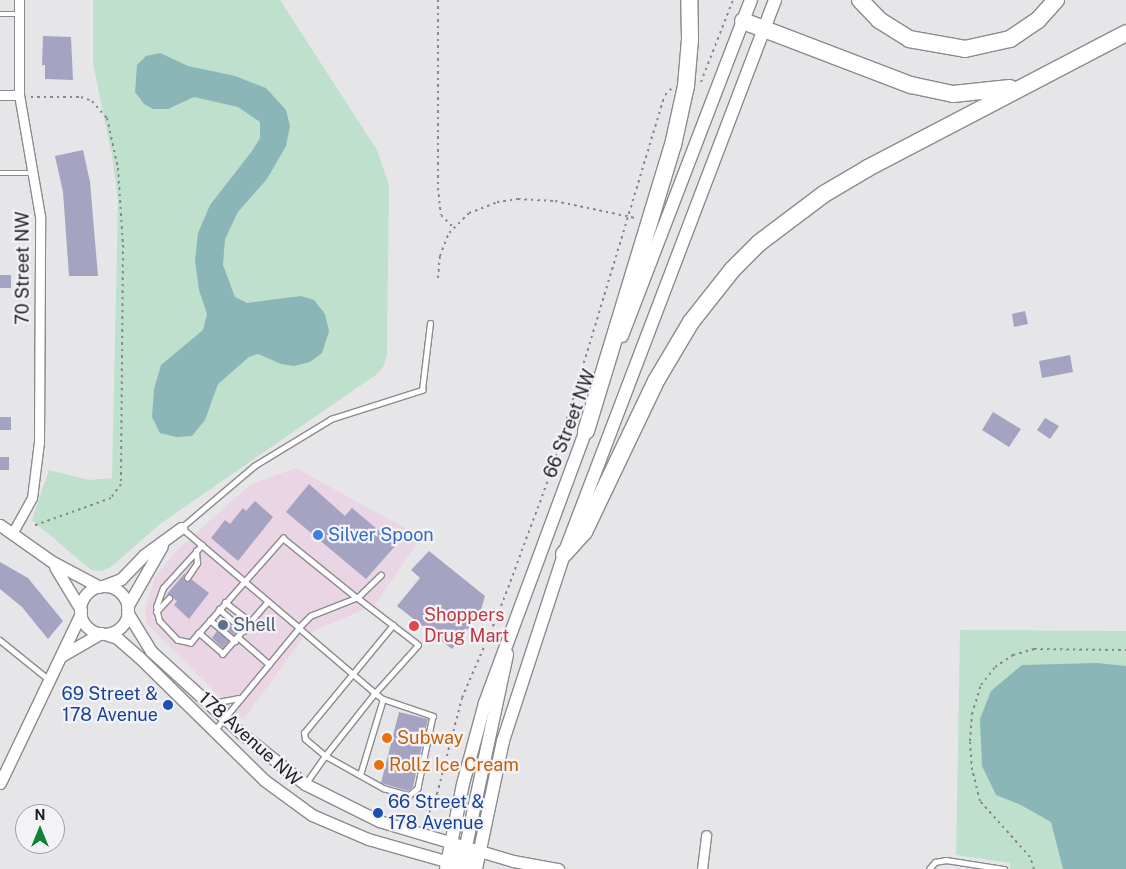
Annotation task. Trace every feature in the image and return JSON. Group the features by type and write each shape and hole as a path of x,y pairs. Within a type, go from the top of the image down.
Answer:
{"highway":[{"path":"586,431 673,145 686,86 690,39 689,0"},
{"path":"860,0 879,20 909,38 965,49 1010,39 1038,20 1056,0"},
{"path":"743,21 911,85 953,94 993,92 1050,74"},
{"path":"564,554 584,532 656,381 686,330 705,301 759,243 824,194 868,168 1126,33"}],"main road":[{"name":"66 Street NW","path":"452,866 450,841 485,702 510,631 751,0"},
{"path":"472,848 503,742 564,554 775,0"},
{"path":"475,869 472,848 502,688 510,631"}],"street":[{"name":"70 Street NW","path":"13,532 32,498 39,462 40,216 35,173 19,95 19,0"},
{"path":"0,95 19,95"},
{"path":"0,525 13,532 51,561 101,587 121,594 127,609"},
{"path":"0,783 47,678 63,655 88,592 121,579 181,528"},
{"path":"63,655 123,625 127,609 167,539"},
{"path":"51,561 81,611 84,625 103,634"},
{"name":"178 Avenue NW","path":"127,609 150,651 205,702 305,784 378,821 472,848 558,869"},
{"name":"178 Avenue NW","path":"103,634 117,638 139,657 213,732 264,780 312,815 368,839 452,866 475,869"},
{"path":"702,869 706,836"}],"lane":[{"path":"0,14 19,14"},
{"path":"0,173 35,173"},
{"path":"393,625 352,673 304,733 304,739 325,756 384,789 408,796 418,788 433,716 383,699 375,693 352,673 268,602 202,545 181,528 254,466 331,420 422,390 430,322"},
{"path":"202,545 163,588 156,612 159,621 185,644 191,643 243,580 283,538 418,644 375,693 305,784"},
{"path":"187,578 197,563 196,551"},
{"path":"213,732 311,616 357,598 381,575"},
{"path":"156,612 170,598"},
{"path":"225,602 251,622"},
{"path":"199,633 223,654 268,602"},
{"path":"219,609 244,631"},
{"path":"210,620 269,664"},
{"path":"0,640 47,678"},
{"path":"205,702 225,703 242,696"},
{"path":"360,775 383,699"},
{"path":"929,869 935,862 946,860 1004,869"}],"path":[{"path":"438,0 438,188 441,214 453,227"},
{"path":"19,95 81,97 100,108 112,136 122,204 121,484 110,498 33,526"},
{"path":"438,278 443,244 453,227 469,213 484,206 518,199 555,201 650,222"},
{"path":"434,823 429,813 437,794 462,698 499,612 550,475 611,281"},
{"path":"1034,869 1030,857 980,801 972,770 970,742 972,714 981,685 995,667 1007,659 1034,649 1126,650"}],"shaded area":[{"path":"296,468 421,537 375,605 306,634 243,720 147,624 145,610 155,577 177,550 251,484"}],"green space":[{"path":"93,0 280,0 377,150 389,185 387,353 384,366 377,374 160,524 111,567 102,571 91,570 32,520 49,470 89,480 112,478 118,201 112,155 93,64"},
{"path":"960,630 1126,631 1126,869 1010,869 1010,863 956,855"}],"water":[{"path":"160,53 188,66 235,76 266,88 286,110 290,126 286,146 267,179 238,212 225,239 223,265 235,297 247,303 301,296 314,300 325,314 329,331 322,353 310,362 294,366 281,364 258,354 249,357 218,384 205,420 192,436 176,437 160,433 152,417 154,389 161,365 203,330 207,314 199,290 195,261 198,233 210,205 260,138 260,122 238,107 194,97 168,109 153,109 144,104 135,92 137,65 146,56"},
{"path":"1097,663 1126,666 1126,869 1063,869 1051,822 1021,805 996,795 982,766 980,719 991,691 1022,665"}],"building":[{"path":"43,36 71,37 73,80 45,79 45,65 42,65"},
{"path":"83,150 90,182 98,276 69,276 63,192 55,156"},
{"path":"0,275 11,275 11,288 0,288"},
{"path":"1025,311 1028,324 1014,327 1012,314"},
{"path":"1070,355 1073,372 1042,378 1039,361"},
{"path":"993,412 1021,429 1009,447 982,430"},
{"path":"0,417 11,417 11,430 0,430"},
{"path":"1045,418 1059,426 1050,439 1037,430"},
{"path":"0,457 9,457 9,470 0,470"},
{"path":"309,484 345,516 352,508 396,545 366,579 286,512"},
{"path":"255,501 273,517 238,561 211,538 225,520 230,524 243,508 246,511"},
{"path":"429,551 485,596 480,614 452,649 397,606 420,578 411,570"},
{"path":"0,562 28,578 63,621 48,639 22,607 0,589"},
{"path":"185,573 184,581 191,579 209,593 189,619 174,605 177,601 167,594"},
{"path":"226,621 238,631 234,635 222,625"},
{"path":"217,631 229,641 223,648 212,638"},
{"path":"399,712 428,719 413,787 408,791 381,783"}],"place":[{"name":"Silver Spoon","path":"318,535"},
{"name":"Shell","path":"223,625"},
{"name":"Shoppers Drug Mart","path":"414,626"},
{"name":"69 Street & 178 Avenue","path":"168,705"},
{"name":"Subway","path":"387,738"},
{"name":"Rollz Ice Cream","path":"379,765"},
{"name":"66 Street & 178 Avenue","path":"378,813"}]}
